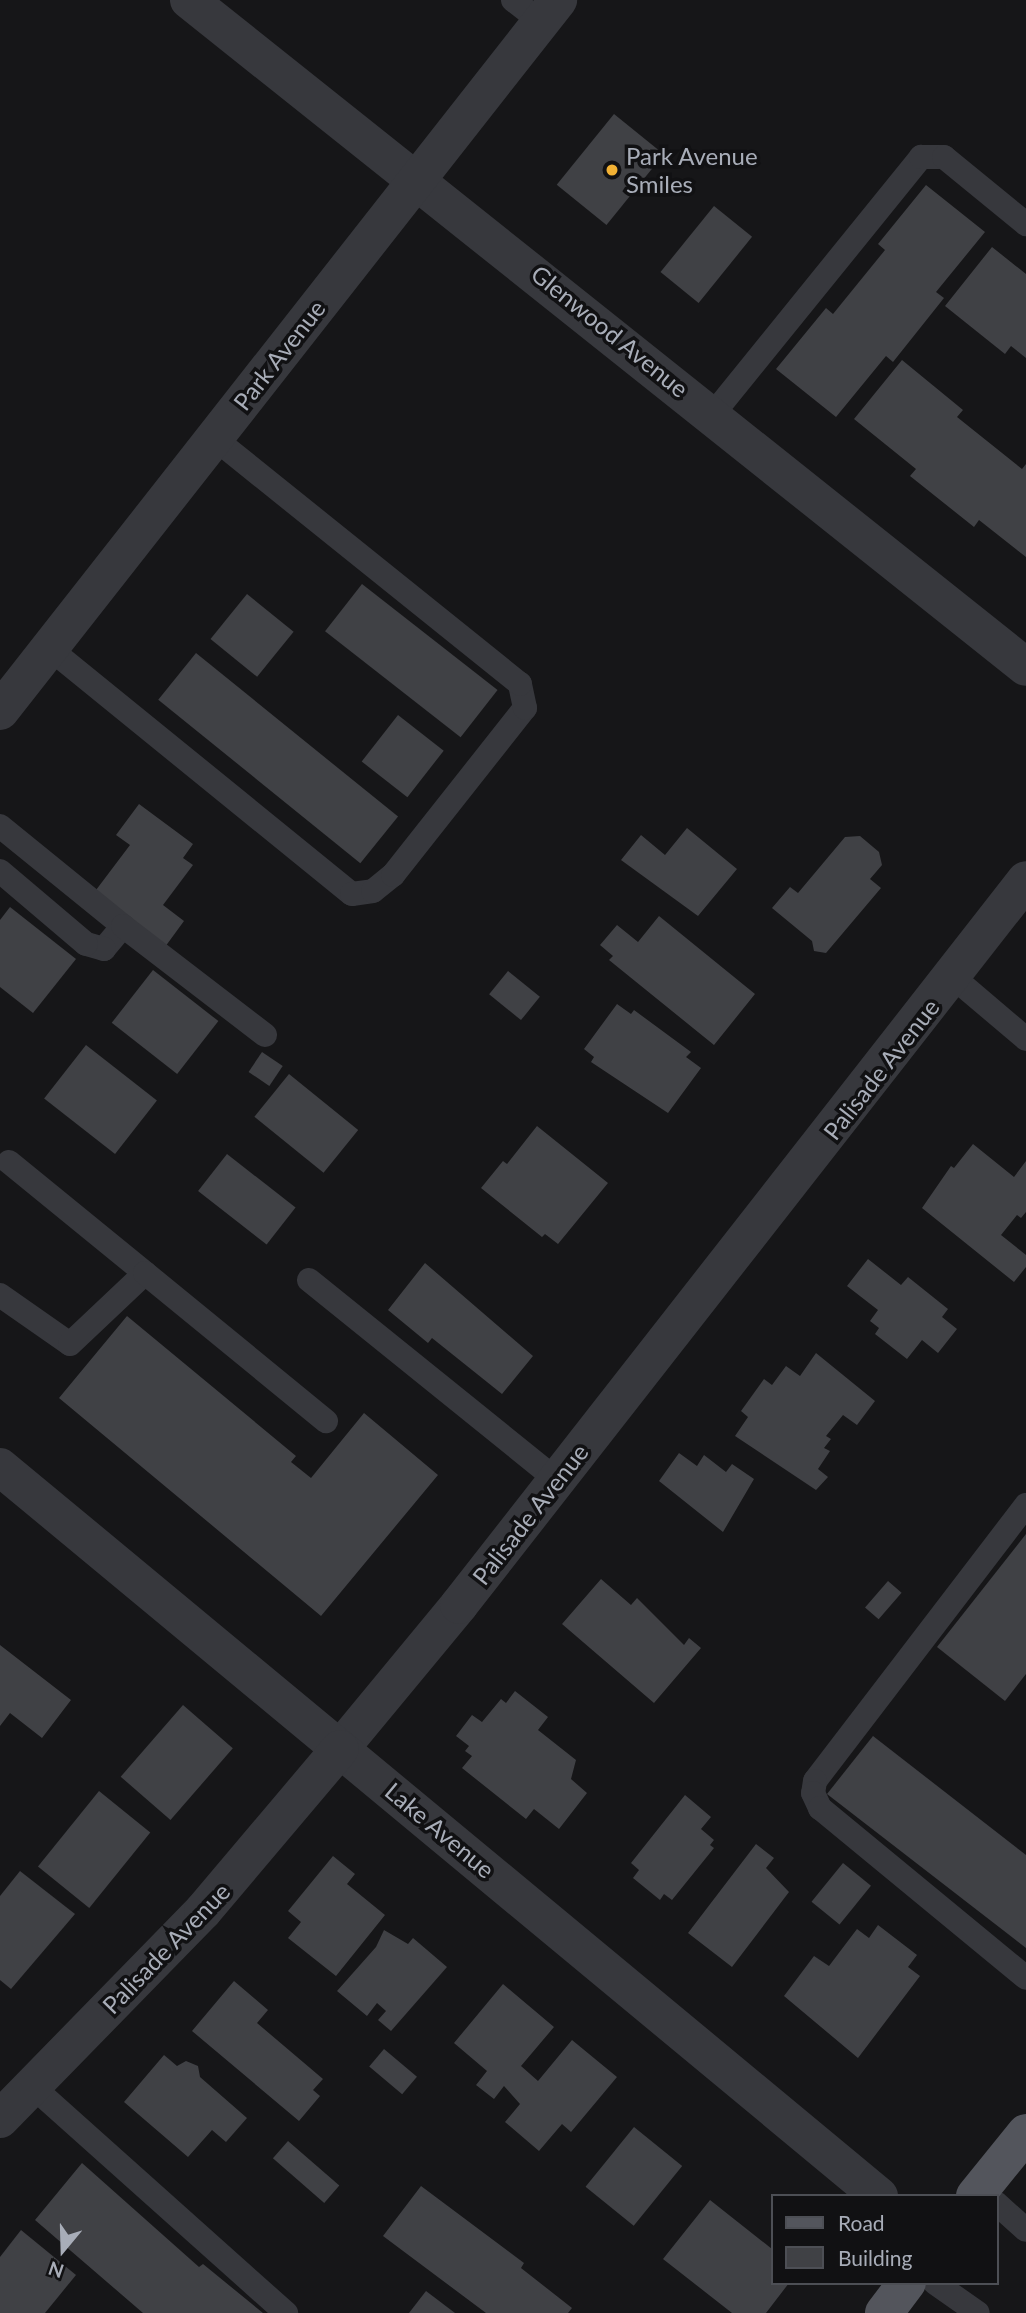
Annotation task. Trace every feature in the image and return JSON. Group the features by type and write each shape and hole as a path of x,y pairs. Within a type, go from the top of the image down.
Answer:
{"main road":[{"path":"986,2194 1026,2133"},
{"path":"884,2313 905,2285"}],"street":[{"name":"Glenwood Avenue","path":"190,0 713,414 1026,667"},
{"name":"Park Avenue","path":"0,711 418,179 538,7"},
{"name":"Palisade Avenue","path":"0,2119 204,1911 340,1749 557,1480 953,977 1026,880"},
{"name":"Lake Avenue","path":"0,1467 877,2194"}],"lane":[{"path":"713,414 921,157 944,158 1026,224"},
{"path":"49,648 352,894 373,891 393,875 517,718 526,698 520,684 215,438"},
{"path":"0,826 123,926 265,1035"},
{"path":"0,870 86,944 104,949 123,926"},
{"path":"953,977 1026,1039"},
{"path":"9,1162 326,1421"},
{"path":"0,1295 70,1344 145,1273"},
{"path":"309,1280 557,1480"},
{"path":"1026,1505 815,1781 813,1793 820,1808 1026,1978"},
{"path":"33,2085 286,2313"},
{"path":"998,2207 1026,2230"},
{"path":"938,2285 978,2313"}],"building":[{"name":"Park Avenue Smiles","path":"614,114 664,154 606,225 557,185"},
{"path":"926,185 985,232 936,292 944,298 893,362 886,356 836,417 776,369 826,308 833,314 885,250 878,244"},
{"path":"714,206 752,237 699,303 661,272"},
{"path":"992,247 1026,274 1026,358 1011,346 1005,354 945,306"},
{"path":"902,360 963,410 957,417 1022,469 1026,464 1026,557 979,520 974,527 910,476 916,469 854,419"},
{"path":"362,584 498,690 461,737 325,631"},
{"path":"247,594 294,632 257,677 210,639"},
{"path":"196,653 398,817 360,863 158,700"},
{"path":"398,715 444,751 407,797 362,761"},
{"path":"139,804 193,844 183,858 193,865 163,905 184,921 165,947 93,894 130,845 116,835"},
{"path":"687,828 737,869 698,916 621,860 641,835 665,855"},
{"path":"860,836 879,852 882,865 870,879 881,888 826,953 814,951 812,941 772,908 790,887 798,893 845,837"},
{"path":"10,907 76,959 33,1013 0,987 0,920"},
{"path":"659,916 755,994 714,1045 609,960 613,956 600,945 617,925 638,942"},
{"path":"153,970 218,1021 177,1074 112,1023"},
{"path":"508,971 540,997 521,1020 489,994"},
{"path":"617,1004 631,1014 634,1010 691,1052 686,1057 701,1068 668,1113 591,1062 594,1057 584,1049"},
{"path":"86,1045 157,1100 115,1154 44,1099"},
{"path":"262,1052 283,1066 269,1086 249,1072"},
{"path":"289,1074 358,1130 324,1173 254,1117"},
{"path":"537,1126 608,1183 558,1244 545,1234 542,1237 481,1188 503,1161 507,1164"},
{"path":"973,1144 1014,1177 1026,1161 1026,1212 1021,1218 1017,1215 1001,1235 1026,1255 1026,1267 1014,1282 922,1208 951,1166 954,1168"},
{"path":"227,1154 296,1208 267,1245 198,1191"},
{"path":"868,1259 901,1285 908,1277 948,1309 942,1317 957,1329 938,1353 922,1340 907,1359 875,1334 879,1328 870,1321 878,1310 847,1286"},
{"path":"425,1263 533,1356 502,1394 432,1338 428,1343 388,1310"},
{"path":"127,1316 296,1456 291,1462 311,1478 364,1413 438,1475 321,1616 59,1398"},
{"path":"816,1353 875,1401 857,1425 843,1415 826,1436 831,1439 824,1448 830,1451 818,1469 828,1477 816,1490 735,1436 748,1417 741,1411 764,1379 772,1385 786,1366 800,1376"},
{"path":"679,1453 697,1466 704,1455 726,1472 732,1464 754,1479 723,1532 659,1481"},
{"path":"1026,1534 1026,1674 1005,1701 937,1647"},
{"path":"601,1579 631,1605 637,1598 684,1645 689,1638 701,1648 654,1703 562,1624"},
{"path":"888,1581 902,1593 879,1619 865,1607"},
{"path":"0,1645 71,1700 42,1738 10,1713 0,1726"},
{"path":"515,1691 548,1717 538,1730 576,1760 571,1779 587,1793 559,1829 534,1809 526,1819 462,1768 472,1756 465,1751 469,1746 456,1736 472,1715 482,1722 501,1699 506,1703"},
{"path":"183,1705 233,1748 170,1820 121,1777"},
{"path":"873,1736 1026,1855 1026,1948 827,1794"},
{"path":"99,1791 150,1833 89,1908 38,1866"},
{"path":"685,1795 711,1817 701,1829 714,1840 710,1845 714,1848 672,1900 664,1894 660,1900 633,1878 639,1870 631,1863"},
{"path":"756,1844 774,1858 766,1868 789,1892 732,1967 688,1933"},
{"path":"333,1856 355,1874 347,1884 385,1915 336,1976 288,1938 301,1922 288,1911"},
{"path":"843,1863 871,1886 840,1925 812,1902"},
{"path":"20,1871 75,1914 11,1989 0,1980 0,1896"},
{"path":"878,1925 917,1955 908,1967 920,1976 858,2058 784,1996 814,1956 829,1966 857,1929 869,1938"},
{"path":"384,1930 408,1944 413,1938 447,1967 391,2031 378,2020 386,2011 377,2003 367,2016 337,1991 376,1947"},
{"path":"234,1981 268,2010 257,2023 323,2079 313,2090 320,2096 299,2121 192,2031"},
{"path":"503,1984 554,2027 521,2066 538,2081 572,2040 617,2077 571,2132 562,2124 539,2151 505,2122 520,2104 504,2086 494,2099 476,2085 487,2071 454,2043"},
{"path":"384,2049 417,2077 402,2094 369,2067"},
{"path":"164,2055 177,2066 186,2061 198,2066 200,2077 247,2118 226,2142 212,2130 188,2157 124,2102"},
{"path":"634,2127 682,2166 634,2226 586,2187"},
{"path":"288,2141 339,2186 324,2203 273,2158"},
{"path":"82,2163 199,2267 203,2264 263,2313 143,2313 35,2220"},
{"path":"421,2186 524,2263 521,2268 572,2308 568,2313 486,2313 383,2236"},
{"path":"710,2200 771,2248 771,2285 787,2285 766,2313 732,2313 663,2259"},
{"path":"21,2230 76,2275 45,2313 0,2313 0,2257"},
{"path":"426,2291 455,2313 409,2313"}],"place":[{"name":"Park Avenue Smiles","path":"612,170"}]}
